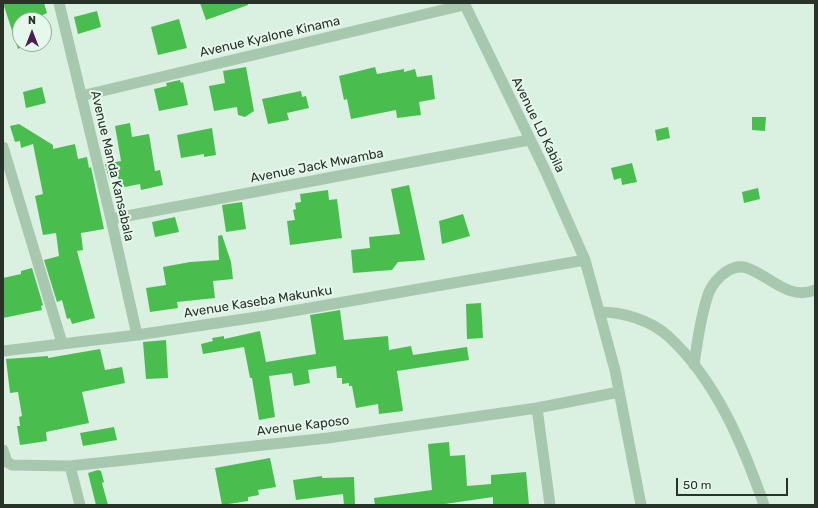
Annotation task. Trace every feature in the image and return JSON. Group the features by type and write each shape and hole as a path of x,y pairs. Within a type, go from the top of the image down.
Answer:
{"street":[{"name":"Avenue Manda Kansabala","path":"59,3 111,219 137,335"},
{"name":"Avenue Kyalone Kinama","path":"81,96 464,4"},
{"name":"Avenue LD Kabila","path":"464,4 529,140 545,170 585,260 600,312 619,392 641,505"},
{"name":"Avenue Jack Mwamba","path":"111,219 529,140"},
{"path":"3,147 62,343"},
{"name":"Avenue Kaseba Makunku","path":"3,351 137,335 264,316 585,260"},
{"path":"694,365 707,298 712,287 720,276 733,270 746,268 791,292 809,292 815,290"},
{"path":"600,312 612,312 633,317 654,326 668,336 694,365 724,409 751,466 764,505"},
{"name":"Avenue Kaposo","path":"3,450 7,462 12,464 70,466 328,438 537,408 619,392"},
{"path":"537,408 550,505"},
{"path":"70,466 80,505"}],"building":[{"path":"3,3 44,3 47,12 12,12 12,31"},
{"path":"200,3 248,3 248,5 206,20"},
{"path":"97,11 101,27 78,34 74,17"},
{"path":"179,19 187,48 158,55 151,27"},
{"path":"246,67 254,111 245,117 238,115 237,107 214,111 209,86 225,83 223,71"},
{"path":"375,67 377,74 404,69 404,72 415,69 417,77 432,75 435,99 419,102 421,115 397,118 396,110 351,119 347,99 344,100 339,76"},
{"path":"180,80 181,83 183,82 188,105 159,111 154,89 167,86 166,83"},
{"path":"42,87 46,103 26,108 23,92"},
{"path":"301,91 302,97 306,96 309,108 287,113 289,120 268,124 262,99"},
{"path":"752,117 766,117 765,131 752,130"},
{"path":"130,123 132,137 149,134 155,171 160,170 163,185 141,190 140,184 120,188 118,177 109,179 105,164 121,161 115,126"},
{"path":"19,124 53,145 53,149 75,144 78,159 87,157 89,168 91,167 104,229 81,233 83,250 77,251 95,318 72,324 70,318 67,319 62,300 57,302 44,260 59,256 56,233 43,235 35,196 43,194 33,144 21,148 20,141 15,142 10,126"},
{"path":"668,127 670,138 657,141 655,130"},
{"path":"212,128 216,155 204,157 204,154 181,158 177,135"},
{"path":"632,163 637,182 622,185 621,178 614,180 611,168"},
{"path":"409,185 425,260 398,262 392,270 353,273 351,250 370,248 369,237 400,234 391,189"},
{"path":"758,188 760,199 744,203 742,192"},
{"path":"328,190 329,200 337,199 342,238 290,245 287,221 295,220 293,210 296,209 295,203 301,202 300,194"},
{"path":"242,202 246,229 226,232 222,205"},
{"path":"463,214 470,236 442,244 439,221"},
{"path":"175,217 179,232 155,237 152,222"},
{"path":"222,235 231,262 233,279 213,281 215,298 177,302 178,308 150,312 146,288 166,285 163,267 190,262 219,260 218,236"},
{"path":"32,268 43,305 41,306 42,310 3,318 3,278 21,274 21,271"},
{"path":"481,303 483,338 467,339 466,304"},
{"path":"340,310 344,340 388,336 389,350 411,346 413,355 467,347 469,360 397,371 403,411 379,414 378,404 356,408 352,386 349,386 349,383 342,384 342,378 337,378 336,366 308,370 310,383 294,386 292,373 269,376 275,417 259,420 252,378 250,378 244,347 203,354 201,344 213,341 212,338 224,336 224,339 260,331 266,362 316,354 310,315"},
{"path":"166,340 168,378 146,379 143,342"},
{"path":"100,349 105,370 122,367 125,383 82,392 89,423 46,432 47,441 20,445 17,426 20,426 19,417 22,416 18,392 10,393 6,359 48,356 48,358"},
{"path":"114,427 117,440 83,446 80,433"},
{"path":"449,442 450,456 465,455 467,486 491,484 491,475 526,472 529,505 493,505 493,497 438,505 375,505 374,498 432,490 428,444"},
{"path":"270,458 276,487 258,490 259,495 248,497 248,501 222,505 215,468"},
{"path":"98,470 101,471 104,482 102,483 108,505 96,505 88,473"},
{"path":"322,476 322,478 354,477 355,505 344,505 343,494 296,500 293,480"}]}
